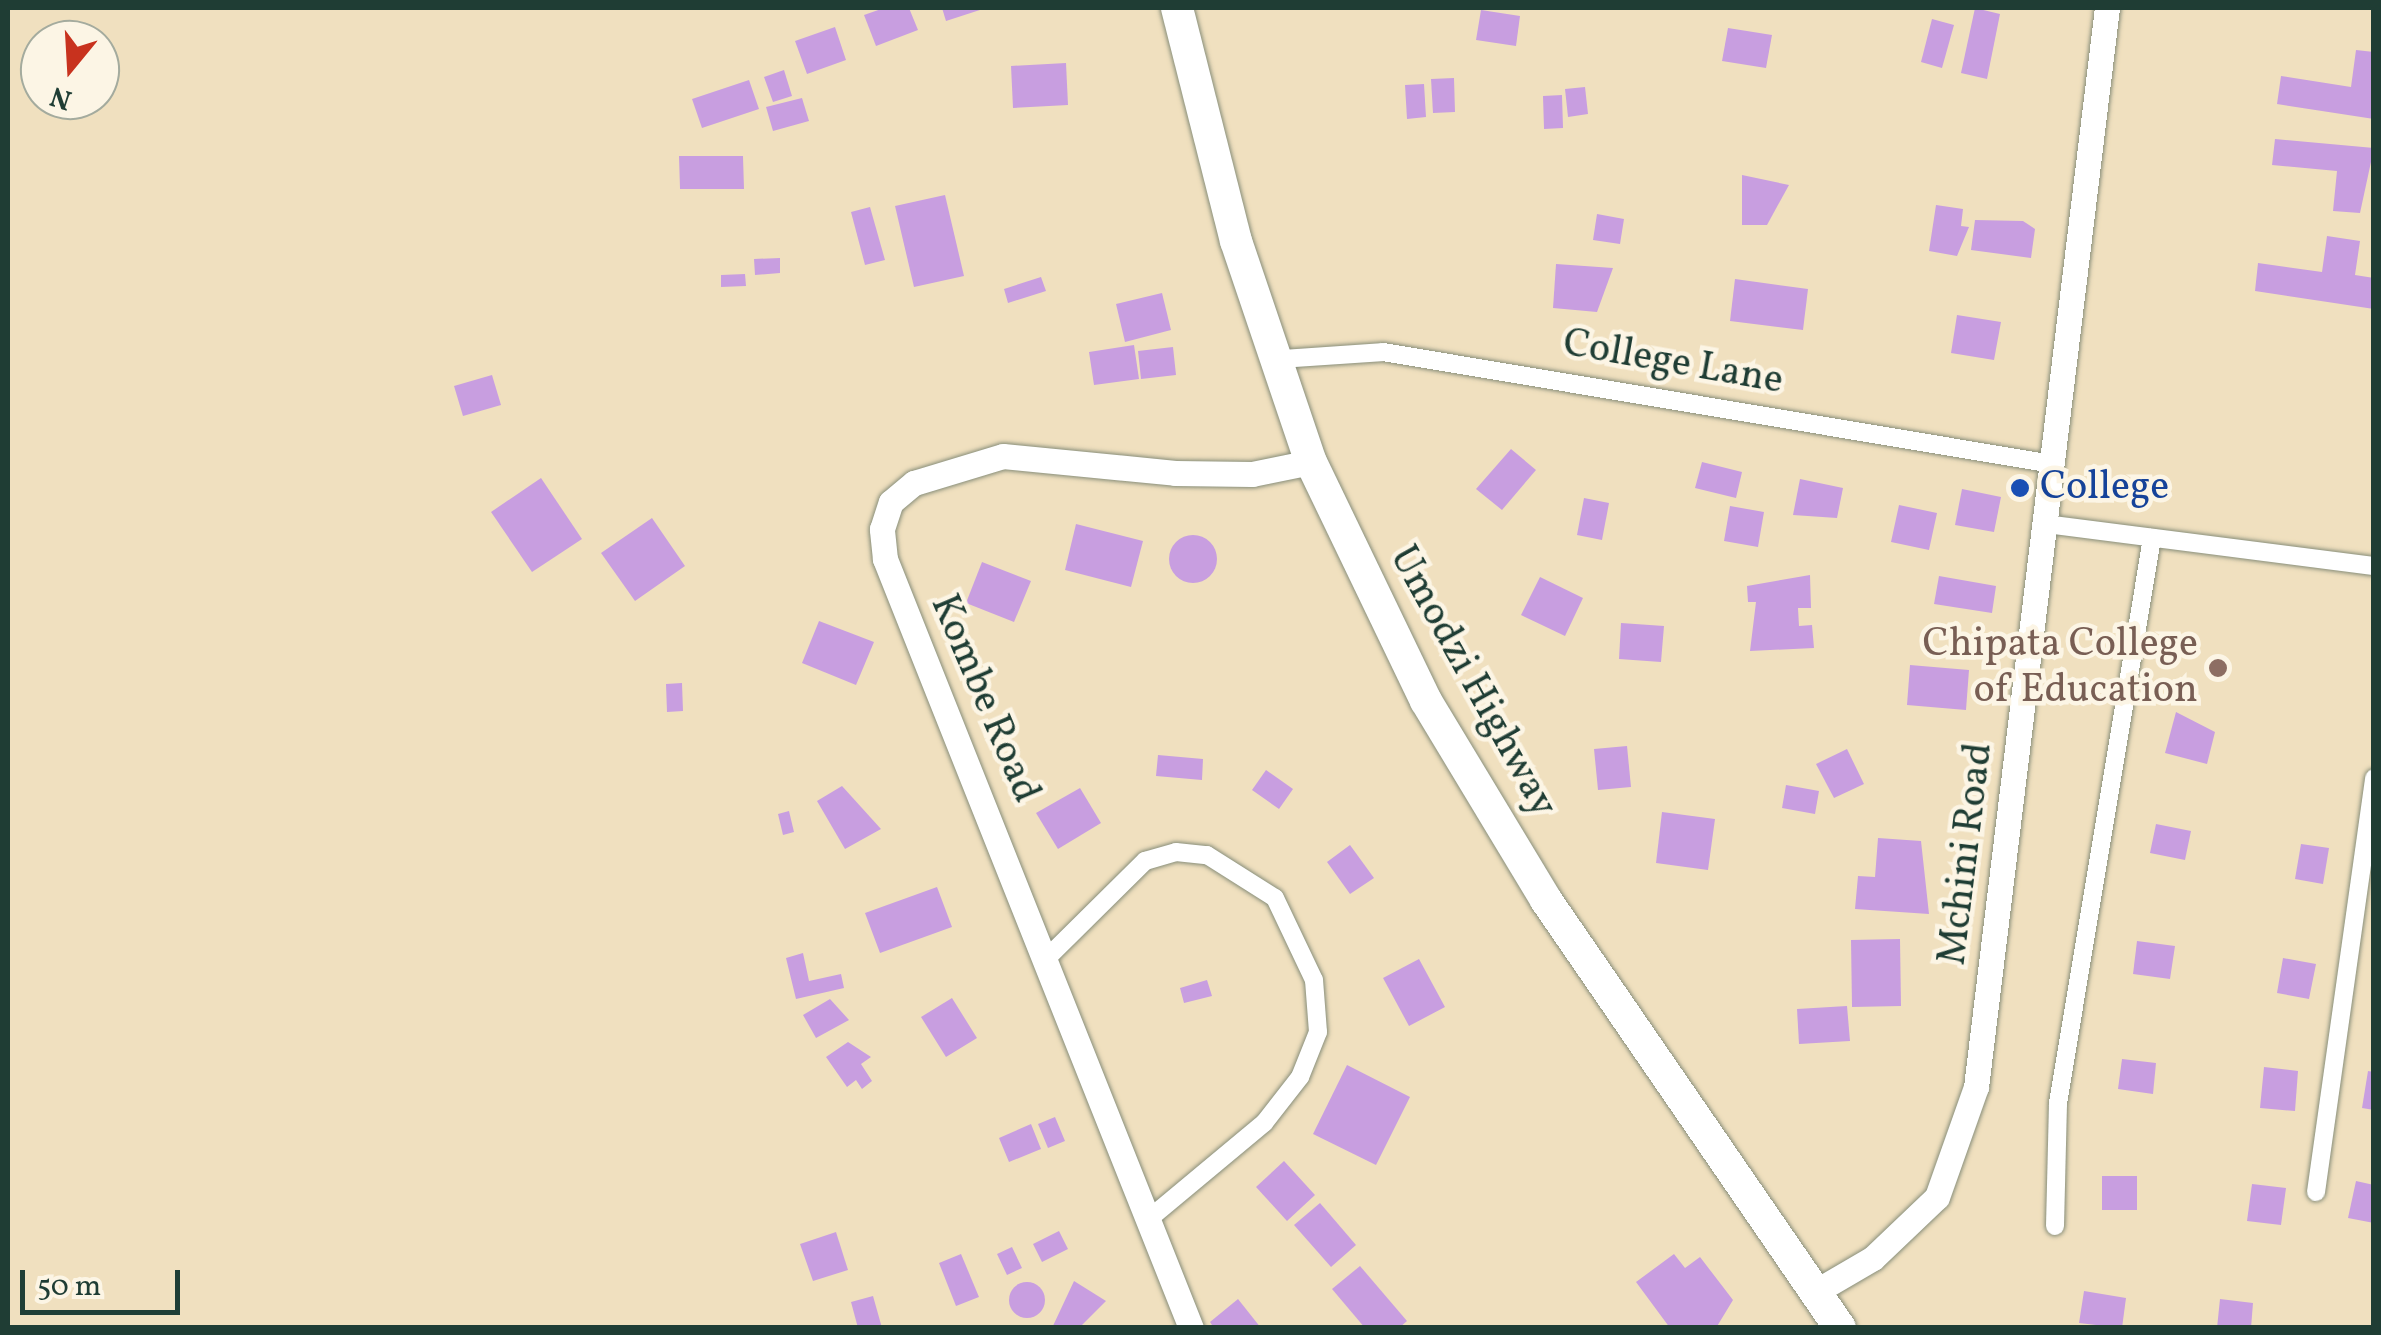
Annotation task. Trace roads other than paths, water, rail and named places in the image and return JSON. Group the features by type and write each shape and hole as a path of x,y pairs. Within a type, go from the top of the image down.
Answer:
{"highway":[{"name":"Umodzi Highway","path":"1177,8 1236,241 1280,359 1311,462 1426,701 1546,900 1820,1290 1840,1328"}],"street":[{"name":"Mchini Road","path":"1820,1290 1915,1224 1958,1156 1976,1087 2107,8"},
{"name":"College Lane","path":"1280,359 1383,352 2052,464"},
{"name":"Kombe Road","path":"1191,1328 1050,955 885,559 891,502 914,483 1003,456 1194,473 1311,462"},
{"path":"2046,524 2374,566"},
{"path":"2055,1226 2058,1103 2152,538"},
{"path":"2316,1192 2374,778"},
{"path":"1050,955 1145,861 1176,852 1207,855 1275,898 1314,980 1318,1032 1300,1077 1264,1123 1150,1218"}],"place":[{"name":"College","path":"2020,488"},
{"name":"Chipata College of Education","path":"2218,668"}]}
